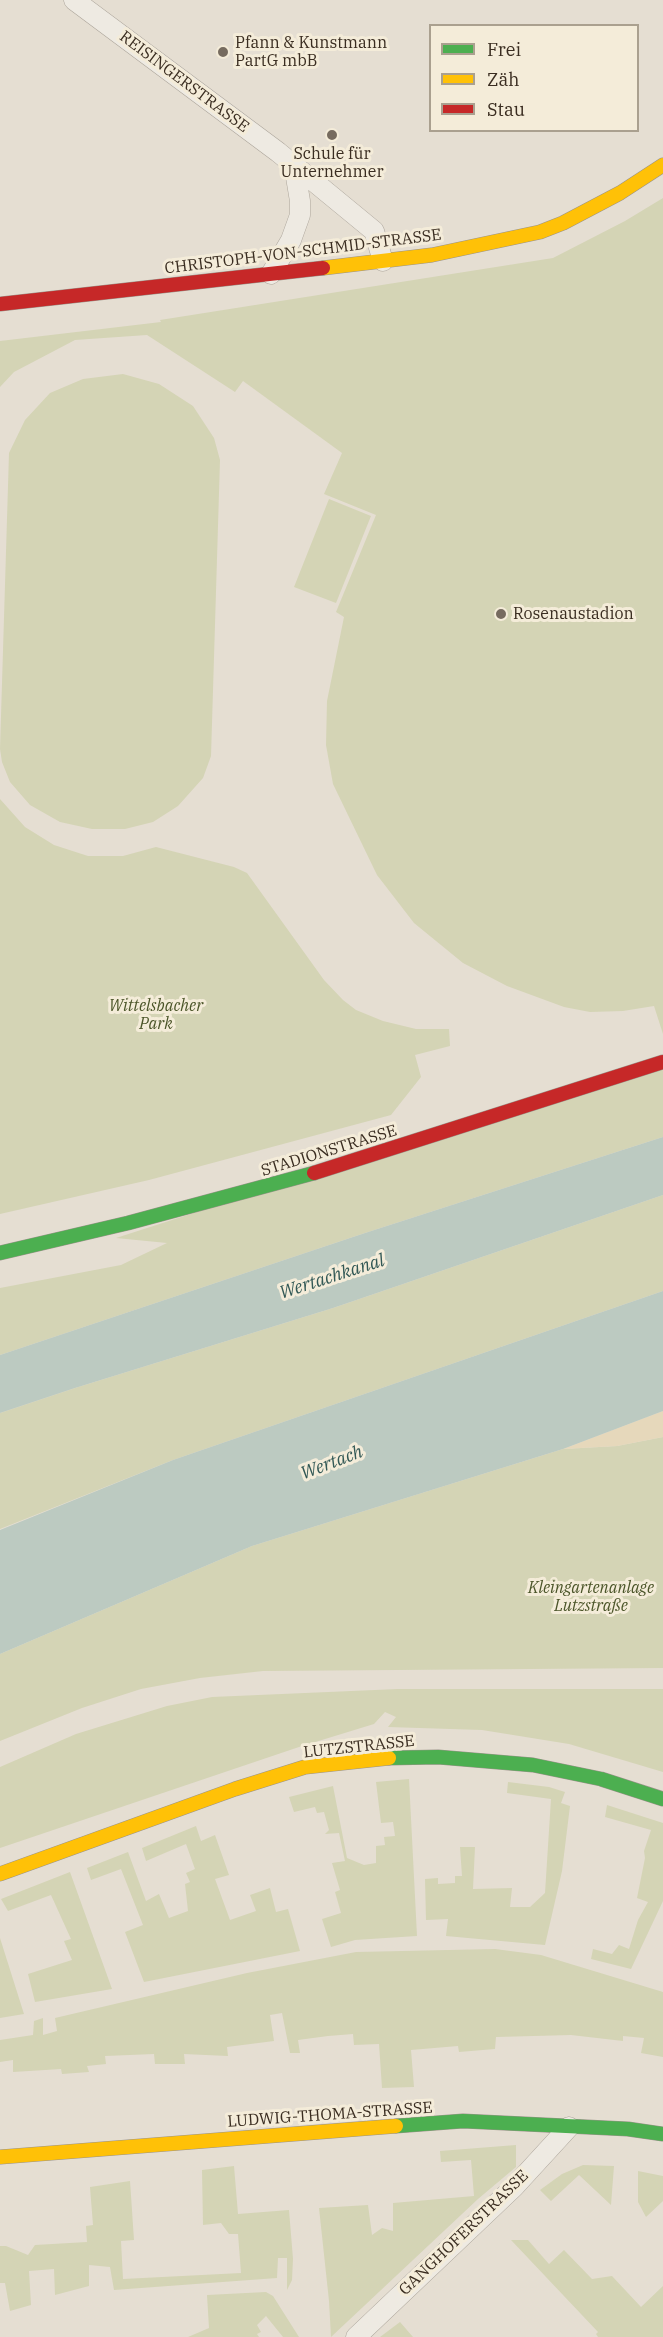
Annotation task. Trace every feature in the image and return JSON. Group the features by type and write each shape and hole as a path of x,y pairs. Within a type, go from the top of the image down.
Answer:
{"street":[{"name":"REISINGERSTRASSE","path":"74,0 294,165 374,231 383,261"},
{"path":"271,274 291,240 300,215 294,165"},
{"name":"CHRISTOPH-VON-SCHMID-STRASSE","path":"0,304 432,255 540,232 594,207 663,165"},
{"name":"STADIONSTRASSE","path":"0,1253 283,1184 663,1062"},
{"name":"LUTZSTRASSE","path":"0,1874 235,1789 305,1767 383,1758 438,1757 533,1765 601,1779 663,1799"},
{"name":"LUDWIG-THOMA-STRASSE","path":"0,2157 463,2121 628,2129 663,2134"},
{"name":"GANGHOFERSTRASSE","path":"356,2337 514,2187 569,2127"}],"green space":[{"name":"Rosenaustadion","path":"663,198 663,1034 654,1006 623,1011 590,1012 564,1007 507,986 463,963 414,923 377,875 333,784 326,745 327,701 344,617 336,612 376,515 324,494 342,453 243,381 235,392 147,335 75,340 14,372 0,387 0,341 161,322 160,320 553,258 625,221"},
{"path":"123,374 159,384 193,406 214,438 220,460 211,756 203,778 178,806 153,822 125,829 92,829 60,822 30,805 10,782 2,762 0,749 9,453 25,420 50,393 83,379"},
{"path":"329,499 371,516 336,603 294,587"},
{"name":"Wittelsbacher Park","path":"0,799 25,827 54,845 88,856 123,856 156,847 234,867 247,873 324,980 343,1000 356,1010 383,1021 416,1029 449,1029 450,1046 415,1055 421,1077 391,1115 149,1180 0,1214"},
{"path":"663,1062 663,1137 365,1233 0,1355 0,1288 121,1265 167,1243 116,1238"},
{"path":"663,1195 663,1291 173,1460 0,1529 0,1413 333,1308"},
{"name":"Kleingartenanlage Lutzstraße","path":"663,1437 663,1668 263,1671 200,1678 141,1689 82,1708 0,1741 0,1654 252,1546 563,1449 617,1446"},
{"path":"398,1689 663,1689 663,1772 569,1744 482,1730 388,1727 396,1717 385,1712 374,1724 0,1848 0,1767 76,1734 167,1706 212,1697"},
{"path":"409,1779 417,1936 355,1940 331,1947 322,1919 341,1913 335,1892 340,1890 332,1863 345,1861 339,1833 325,1834 329,1830 324,1812 317,1813 315,1807 294,1812 289,1797 333,1786 347,1858 364,1865 376,1863 376,1846 385,1845 384,1837 395,1836 393,1822 381,1823 376,1782"},
{"path":"508,1782 549,1787 565,1792 561,1803 570,1806 562,1871 545,1945 446,1936 448,1919 426,1920 425,1879 438,1878 438,1884 455,1883 455,1876 462,1876 460,1847 475,1847 473,1889 512,1888 510,1907 530,1907 545,1893 551,1799 507,1793"},
{"path":"607,1805 663,1823 663,1901 631,1969 591,1959 593,1949 612,1954 619,1945 629,1949 638,1920 648,1902 637,1898 645,1858 644,1851 651,1830 605,1817"},
{"path":"196,1826 201,1841 215,1835 229,1875 215,1879 230,1920 256,1911 250,1895 270,1888 276,1912 288,1909 300,1951 144,1982 125,1932 143,1925 121,1869 91,1880 87,1868 128,1852 146,1901 159,1894 169,1918 188,1911 185,1884 190,1882 186,1873 195,1869 186,1844 146,1861 142,1848"},
{"path":"70,1872 112,1989 35,2002 28,1974 72,1960 64,1941 71,1939 51,1895 8,1911 1,1899"},
{"path":"0,1938 24,2014 0,2018"},
{"path":"495,1949 541,1955 663,1992 663,2057 641,2053 644,2038 623,2036 623,2041 571,2035 496,2037 495,2049 459,2052 458,2046 411,2050 414,2087 382,2088 379,2044 354,2045 353,2034 328,2036 298,2040 300,2053 290,2053 282,2013 270,2015 274,2041 227,2047 228,2056 184,2054 185,2064 155,2064 154,2054 105,2056 106,2064 87,2066 89,2072 62,2074 61,2069 13,2072 13,2060 0,2062 0,2040 33,2035 34,2021 43,2018 43,2035 57,2031 55,2018 247,1973 356,1952"},
{"path":"516,2145 516,2167 478,2199 331,2337 319,2208 368,2205 372,2235 382,2228 393,2231 393,2203 474,2196 471,2160 441,2162 440,2151"},
{"path":"583,2165 614,2166 611,2205 579,2175 551,2201 540,2190 562,2174"},
{"path":"234,2166 238,2214 289,2210 293,2259 292,2280 287,2290 287,2258 278,2258 277,2278 114,2290 110,2267 89,2265 89,2286 55,2295 54,2269 29,2271 31,2305 10,2311 5,2283 0,2283 0,2246 6,2246 28,2255 35,2245 87,2242 86,2226 93,2225 90,2187 130,2181 134,2240 121,2241 123,2279 241,2273 238,2234 229,2234 221,2223 203,2225 202,2170"},
{"path":"638,2171 663,2176 663,2201 646,2217 638,2202"},
{"path":"511,2240 528,2240 549,2264 564,2250 592,2279 612,2276 641,2307 663,2286 663,2337 598,2337 596,2334 598,2332"},
{"path":"266,2292 273,2296 299,2337 283,2337 266,2316 257,2325 261,2332 257,2334 259,2337 188,2337 209,2328 207,2295"},
{"path":"400,2322 413,2337 380,2337"}],"sand":[{"path":"663,1411 663,1437 617,1446 563,1449"}],"water":[{"name":"Wertachkanal","path":"663,1137 663,1195 333,1308 0,1413 0,1355 365,1233"},
{"name":"Wertach","path":"663,1291 663,1411 563,1449 252,1546 0,1654 0,1530 173,1460"}],"traffic: fast":[{"path":"0,1253 128,1223 314,1173"},
{"path":"389,1758 438,1757 533,1765 601,1779 663,1799"},
{"path":"396,2126 463,2121 628,2129 663,2134"}],"traffic: slow":[{"path":"323,268 432,255 540,232 563,223 620,193 663,165"},
{"path":"0,1874 235,1789 305,1767 389,1758"},
{"path":"0,2157 396,2126"}],"traffic: jam":[{"path":"0,304 323,268"},
{"path":"314,1173 663,1062"}],"place":[{"name":"Pfann & Kunstmann PartG mbB","path":"223,52"},
{"name":"Schule für Unternehmer","path":"332,135"},
{"name":"Rosenaustadion","path":"501,614"}]}
